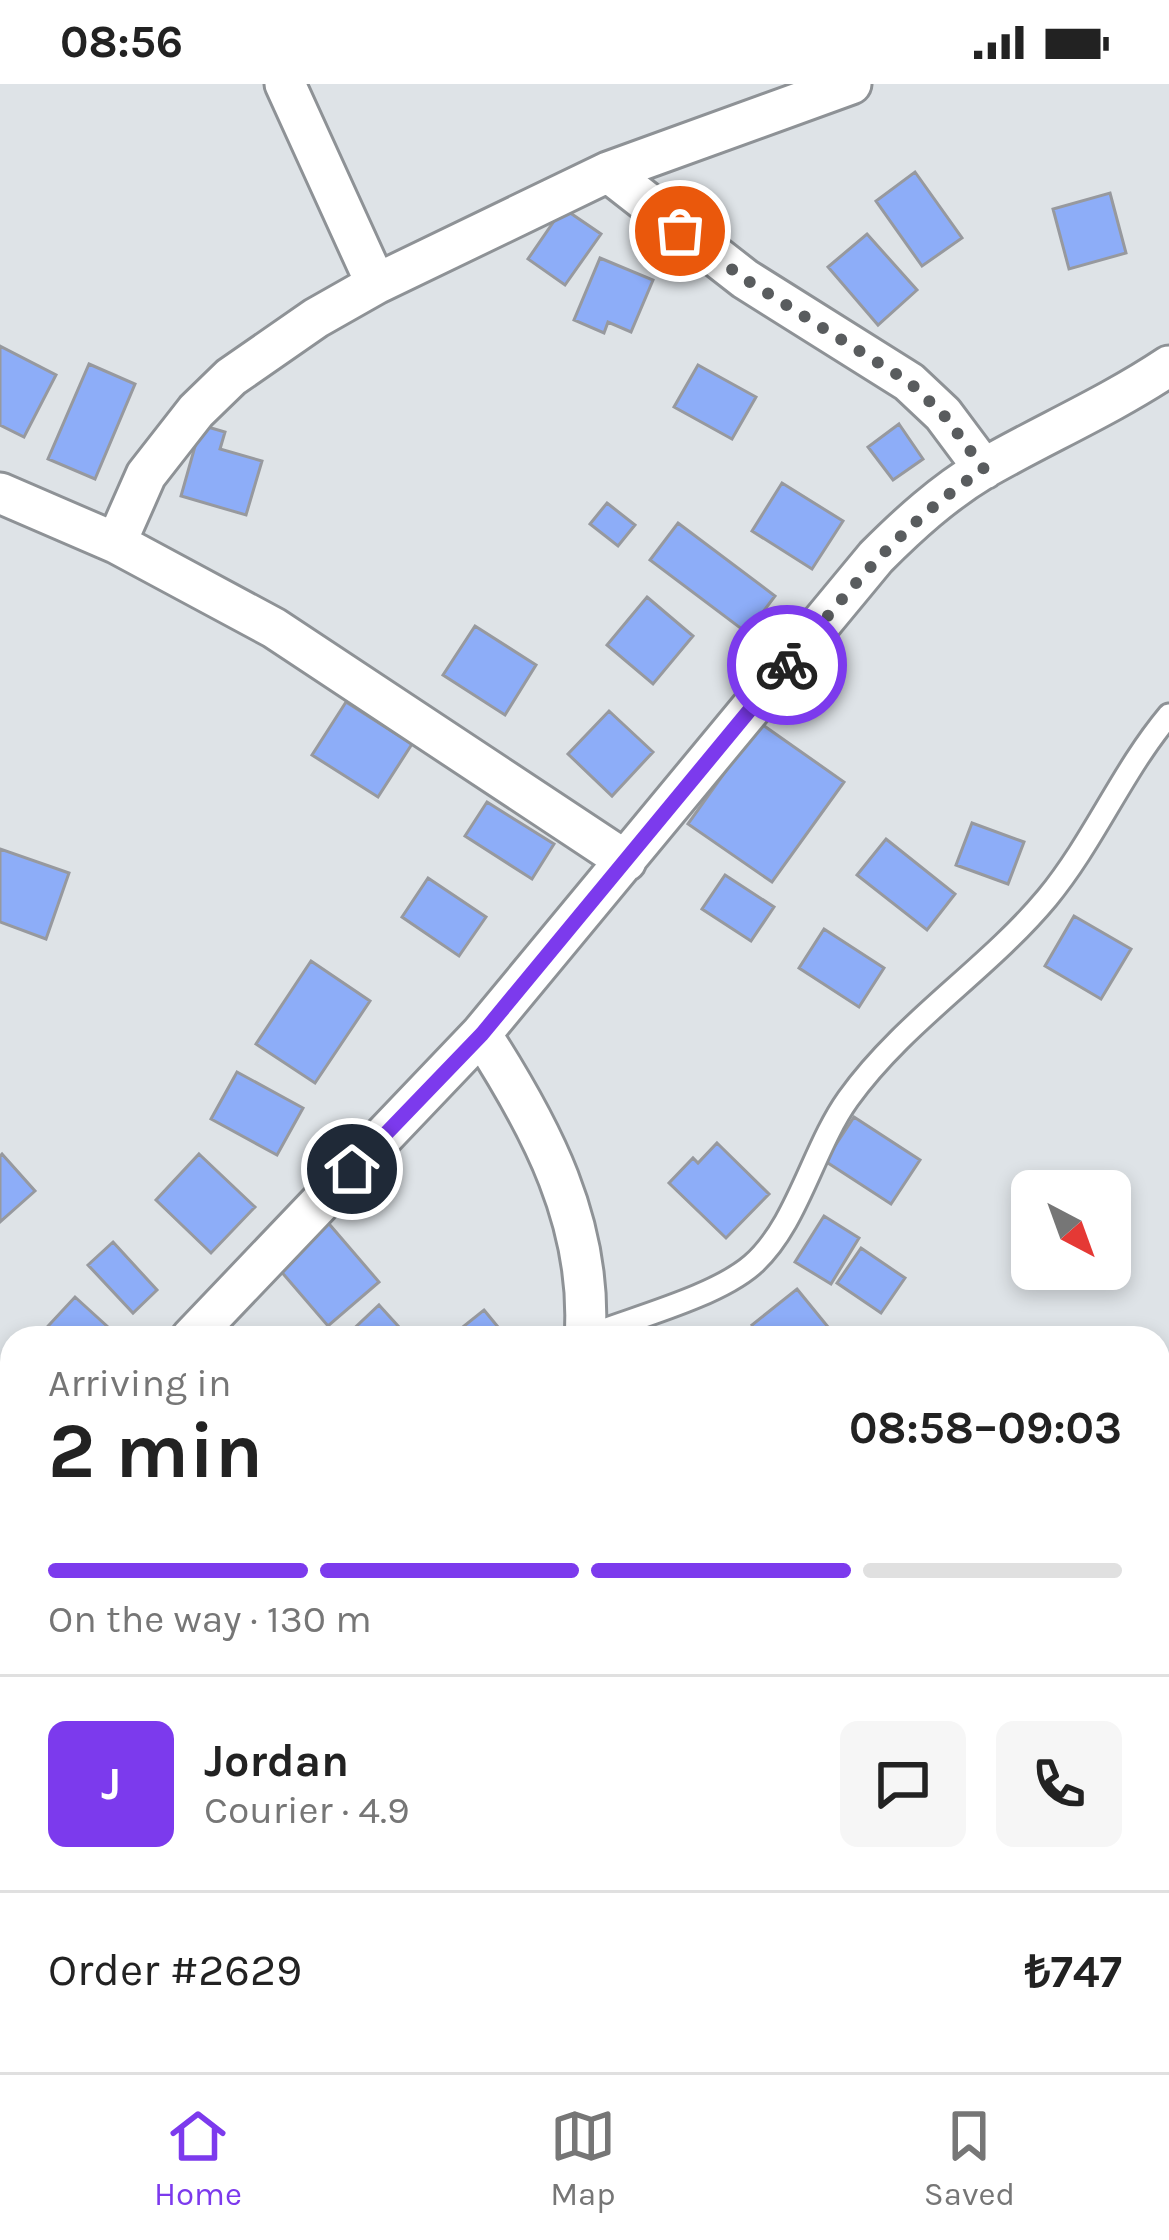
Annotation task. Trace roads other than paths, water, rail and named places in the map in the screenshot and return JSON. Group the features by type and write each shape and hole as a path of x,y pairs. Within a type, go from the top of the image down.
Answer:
{"street":[{"path":"285,84 376,284"},
{"path":"116,543 146,475 196,411 271,348 376,284 608,172 850,84"},
{"path":"608,172 745,279 909,382 943,414 984,469"},
{"path":"202,1326 482,1034 876,557 944,495 1169,366"},
{"path":"0,493 116,543 274,628 626,861"},
{"path":"482,1034 526,1105 562,1184 583,1269 585,1326"}],"lane":[{"path":"614,1326 725,1284 757,1261 778,1233 825,1135 849,1098 1046,900 1169,715"}]}
